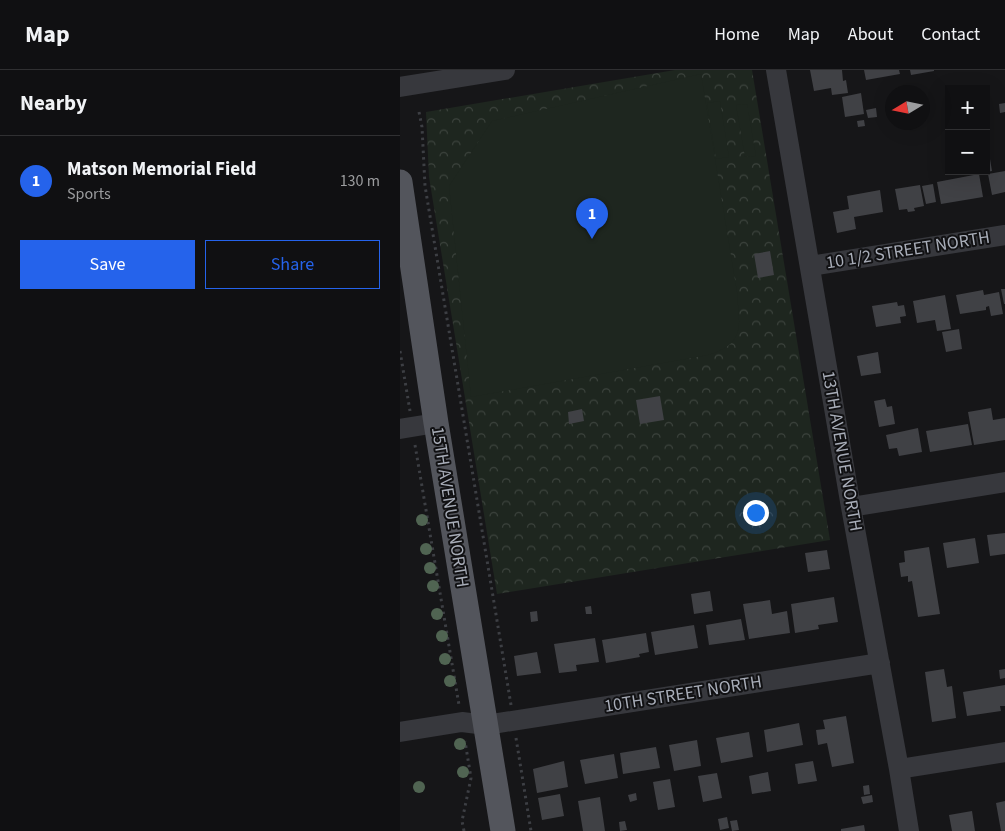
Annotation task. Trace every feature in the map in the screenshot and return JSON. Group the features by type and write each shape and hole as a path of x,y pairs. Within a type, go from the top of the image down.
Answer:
{"main road":[{"name":"15TH AVENUE NORTH","path":"400,182 436,423 474,723 503,831"}],"street":[{"path":"400,87 505,70"},
{"name":"13TH AVENUE NORTH","path":"776,70 909,831"},
{"name":"10 1/2 STREET NORTH","path":"810,266 1005,235"},
{"path":"406,428 436,423"},
{"path":"851,507 1005,482"},
{"name":"10TH STREET NORTH","path":"400,732 474,723 514,721 880,663"},
{"path":"899,769 1005,752"}],"path":[{"path":"419,112 422,128 425,186 531,831"},
{"path":"400,351 406,428 474,723 471,778 462,821 464,831"}],"green space":[{"path":"675,70 752,70 830,540 497,594 429,177 426,112"},
{"path":"701,74 737,292 739,323 735,338 729,345 708,355 471,397 449,186 492,121"},
{"path":"720,101 729,157 716,159 707,103"},
{"path":"747,104 756,156 745,157 736,105"}],"building":[{"path":"810,70 842,70 843,81 846,80 848,93 832,95 831,88 814,91"},
{"path":"864,70 899,70 900,74 866,80"},
{"path":"910,70 934,70 934,71 911,75"},
{"path":"861,93 864,114 845,117 842,97"},
{"path":"1005,103 1005,112 1000,113 999,104"},
{"path":"876,108 877,117 868,118 866,110"},
{"path":"864,120 865,126 858,127 857,121"},
{"path":"1005,171 1005,192 992,195 988,175"},
{"path":"979,175 983,197 941,204 937,182"},
{"path":"933,184 936,202 926,204 922,186"},
{"path":"920,185 924,206 914,208 915,211 899,210 895,189"},
{"path":"880,190 883,212 854,217 856,229 837,233 833,212 849,209 847,196"},
{"path":"770,251 774,275 758,278 754,254"},
{"path":"1001,289 1005,289 1005,304 1004,304"},
{"path":"983,290 984,295 999,292 1003,314 991,316 989,306 986,307 986,310 960,314 956,295"},
{"path":"945,295 951,329 937,331 935,320 917,323 913,301"},
{"path":"897,302 898,306 904,305 906,316 900,317 901,323 876,327 872,306"},
{"path":"959,329 962,349 946,352 942,332"},
{"path":"878,352 881,373 861,376 857,356"},
{"path":"660,396 664,420 640,424 636,400"},
{"path":"885,399 887,407 892,406 895,424 879,427 874,401"},
{"path":"991,408 993,420 1005,418 1005,440 974,445 968,412"},
{"path":"582,409 584,421 569,424 568,412"},
{"path":"968,424 972,445 930,452 926,431"},
{"path":"918,428 922,452 899,456 897,448 889,449 886,435"},
{"path":"1005,533 1005,554 990,556 987,535"},
{"path":"975,538 979,563 947,568 943,543"},
{"path":"929,547 940,614 918,617 912,581 908,582 908,576 901,577 899,563 905,562 904,551"},
{"path":"827,550 830,569 808,572 805,553"},
{"path":"710,591 713,611 694,614 691,594"},
{"path":"834,597 838,622 818,625 819,629 795,633 791,604"},
{"path":"770,600 772,614 787,611 790,633 749,639 743,604"},
{"path":"591,606 592,614 586,614 585,607"},
{"path":"537,611 538,621 531,622 530,612"},
{"path":"741,619 745,640 709,645 706,625"},
{"path":"694,625 698,648 655,655 651,632"},
{"path":"646,633 649,652 639,654 640,657 606,663 602,640"},
{"path":"595,638 599,662 576,665 577,671 559,673 554,644"},
{"path":"537,652 541,673 517,676 514,656"},
{"path":"944,669 947,687 952,686 956,718 932,722 925,672"},
{"path":"1005,669 1005,678 1000,679 999,670"},
{"path":"1005,685 1005,706 1000,706 1001,711 967,716 963,692"},
{"path":"846,716 854,763 832,767 827,743 818,745 816,730 825,729 823,720"},
{"path":"799,723 803,745 767,752 764,730"},
{"path":"749,732 753,757 721,763 716,738"},
{"path":"697,740 701,766 674,771 669,745"},
{"path":"656,747 660,768 623,774 620,753"},
{"path":"614,754 618,778 585,784 580,760"},
{"path":"564,761 568,787 537,793 533,769"},
{"path":"813,761 817,781 798,784 795,764"},
{"path":"768,772 771,791 752,794 749,776"},
{"path":"717,773 722,798 703,802 698,776"},
{"path":"670,779 675,807 658,810 653,782"},
{"path":"869,785 870,794 864,795 863,786"},
{"path":"636,793 637,800 630,802 628,795"},
{"path":"560,794 564,816 542,820 538,798"},
{"path":"872,795 873,802 863,804 861,797"},
{"path":"600,797 605,831 583,831 578,801"},
{"path":"1005,801 1005,831 1001,831 996,803"},
{"path":"972,811 975,831 952,831 949,815"},
{"path":"727,817 729,828 720,830 718,819"},
{"path":"737,820 739,830 732,831 730,821"},
{"path":"625,821 627,830 620,831 619,822"},
{"path":"864,825 865,831 841,831 841,829"}],"place":[{"name":"Matson Memorial Field","path":"592,239"}]}
